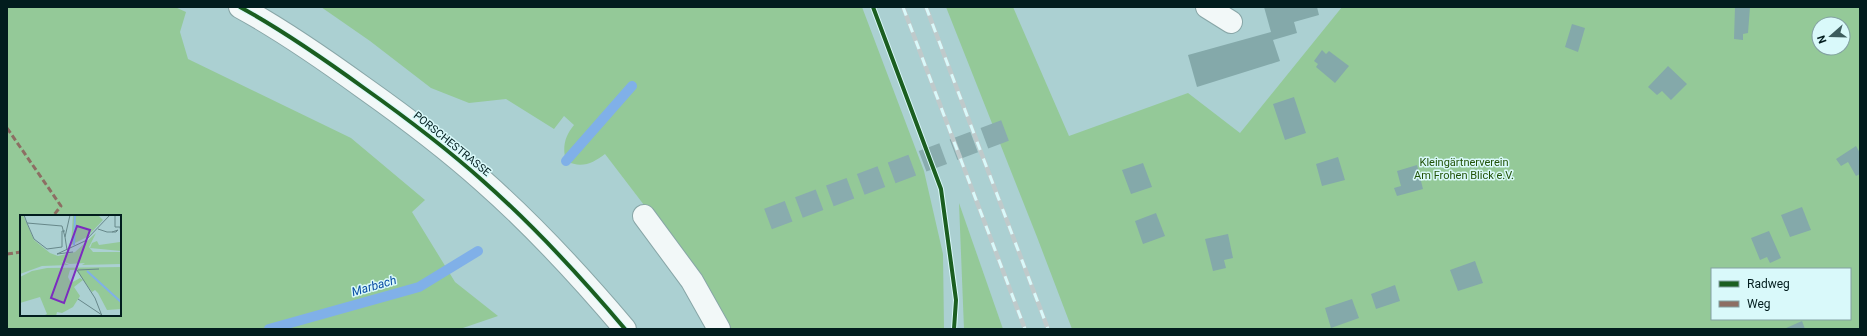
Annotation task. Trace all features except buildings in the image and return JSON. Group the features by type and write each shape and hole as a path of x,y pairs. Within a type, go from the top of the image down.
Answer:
{"street":[{"name":"PORSCHESTRASSE","path":"240,7 279,28 343,72 413,123 483,181 589,286 625,329"},
{"path":"1208,7 1231,22"},
{"path":"644,216 692,281 719,329"}],"green space":[{"path":"7,7 175,7 186,12 180,32 188,59 351,138 425,200 412,212 455,282 498,316 460,329 7,329"},
{"path":"321,7 862,7 924,171 943,254 944,329 731,329 644,205 605,154 592,162 582,165 577,165 566,161 564,146 568,133 574,125 564,116 554,129 506,99 469,103 431,88 370,41"},
{"name":"Kleingärtnerverein Am Frohen Blick e.V.","path":"946,7 1013,7 1069,136 1188,93 1240,133 1342,7 1860,7 1860,329 1072,329"},
{"path":"959,203 1003,329 964,329"}],"waterway":[{"name":"Marbach","path":"566,161 632,86"},
{"name":"Marbach","path":"269,329 419,287 478,251"}],"tunnel":[{"path":"768,219 1009,129"}],"railway":[{"path":"903,7 1025,329"},
{"path":"926,7 1048,329"}],"marked path":[{"path":"7,128 61,206 54,215"},
{"path":"7,254 20,252"}],"cycle path":[{"path":"240,7 334,66 410,121 454,156 502,198 539,234 625,329"},
{"path":"873,7 941,189 956,300 954,329"}]}
